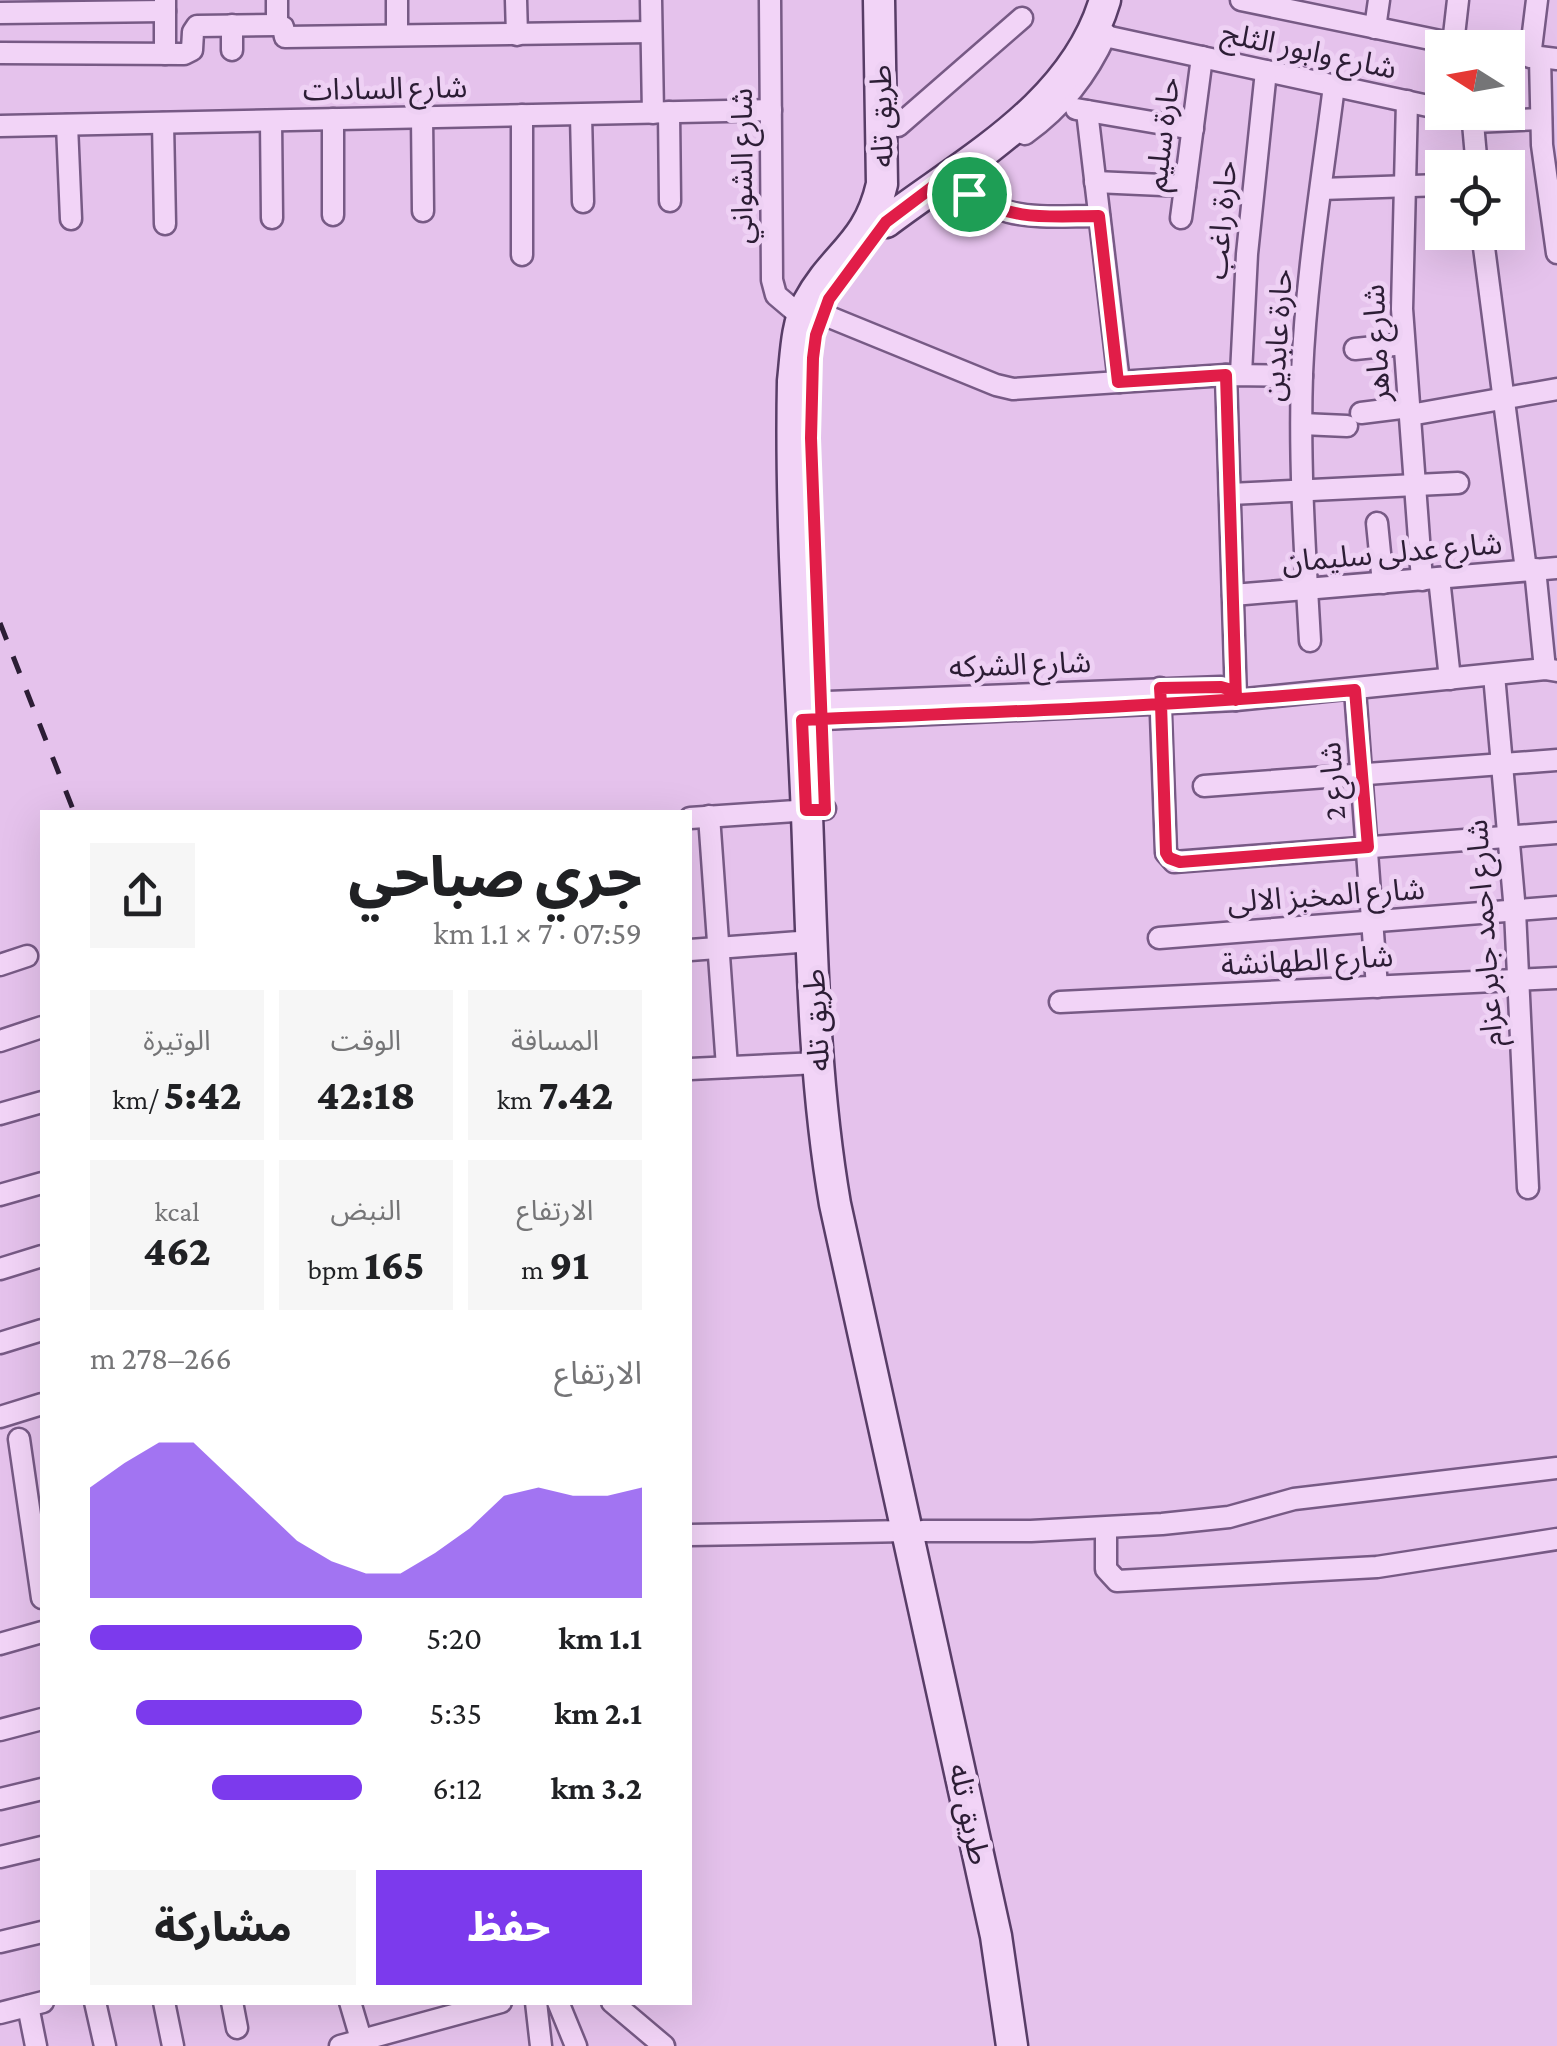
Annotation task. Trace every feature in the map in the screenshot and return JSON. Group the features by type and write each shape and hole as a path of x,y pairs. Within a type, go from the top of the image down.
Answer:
{"main road":[{"name":"طريق تله","path":"879,0 886,208"},
{"name":"طريق تله","path":"896,0 898,187 838,285 812,316 816,335 810,404 811,711 843,1145 915,1531"},
{"path":"886,208 955,177 1022,121 1072,68 1090,38 1105,0"},
{"name":"طريق تله","path":"816,810 812,941 818,1063 834,1204 915,1531 1017,1999 1032,2046"},
{"name":"طريق تله","path":"1012,2046 1017,1999"}],"street":[{"path":"276,0 278,26"},
{"path":"396,0 397,35"},
{"path":"516,0 517,35"},
{"path":"650,0 670,200"},
{"name":"شارع الشواني","path":"770,0 773,288 781,301 812,316"},
{"path":"1099,216 1004,212 969,194 955,177 1060,106 1086,72 1106,36 1116,0"},
{"path":"1241,0 1295,6 1425,38"},
{"path":"1375,28 1379,0"},
{"path":"1458,0 1463,30"},
{"path":"1537,0 1542,58 1540,118 1557,253"},
{"path":"0,13 39,6 165,6 165,54"},
{"path":"898,126 1022,18"},
{"path":"232,25 232,50"},
{"path":"0,53 188,53 197,26 278,26 283,27 284,36 288,37 651,32"},
{"name":"شارع وابور الثلج","path":"1106,36 1425,104"},
{"name":"حارة سليم","path":"1181,218 1202,57"},
{"name":"حارة راغب","path":"1236,700 1230,494 1233,375 1266,72"},
{"name":"حارة عابدين","path":"1310,642 1302,376 1334,86"},
{"name":"شارع ماهر","path":"1408,101 1401,274 1404,344 1415,486 1450,679"},
{"path":"1060,106 1192,129"},
{"name":"شارع السادات","path":"0,126 771,110"},
{"path":"1087,111 1118,382"},
{"path":"522,115 522,256"},
{"path":"581,116 583,202"},
{"path":"422,118 423,211"},
{"path":"1525,118 1540,118"},
{"path":"333,119 333,215"},
{"path":"271,121 272,218"},
{"path":"163,123 165,224"},
{"path":"67,125 70,219"},
{"path":"1096,182 1185,186"},
{"path":"1320,189 1425,185"},
{"path":"1484,250 1530,570 1553,667"},
{"path":"812,316 996,385 1031,389 1233,375 1302,376"},
{"path":"1355,349 1404,344"},
{"path":"1302,424 1557,389"},
{"path":"1230,494 1458,483"},
{"path":"1377,523 1384,584"},
{"name":"شارع عدلى سليمان","path":"1233,595 1557,568"},
{"name":"شارع الشركه","path":"811,711 1160,696 1221,687 1228,689 1236,700 1553,667"},
{"name":"شارع احمد جابر عزام","path":"1494,674 1515,911 1528,1188"},
{"name":"شارع 2","path":"1355,690 1378,987"},
{"path":"1160,696 1166,853 1174,862 1557,832"},
{"path":"1204,786 1557,760"},
{"path":"727,1067 718,948 700,817 816,810"},
{"name":"شارع المخبز الالى","path":"1159,938 1557,907"},
{"path":"692,950 812,941"},
{"path":"0,965 27,956"},
{"name":"شارع الطهانشة","path":"1060,1002 1557,978"},
{"path":"0,1040 40,1028"},
{"path":"692,1069 818,1063"},
{"path":"0,1114 40,1103"},
{"path":"0,1195 40,1183"},
{"path":"0,1269 40,1257"},
{"path":"0,1343 40,1331"},
{"path":"0,1417 40,1405"},
{"path":"19,1439 40,1584"},
{"path":"692,1535 1106,1528 1228,1517 1294,1499 1557,1468"},
{"path":"1106,1528 1106,1569 1117,1580 1377,1567 1557,1539"},
{"path":"0,1644 40,1633"},
{"path":"0,1730 40,1719"},
{"path":"0,1800 40,1790"},
{"path":"0,1858 40,1848"},
{"path":"0,1942 40,1932"},
{"path":"0,2013 36,2004 36,2046"},
{"path":"96,2005 105,2046"},
{"path":"165,2005 174,2046"},
{"path":"233,2005 237,2028"},
{"path":"351,2005 361,2039"},
{"path":"340,2046 490,2005"},
{"path":"536,2005 541,2046"},
{"path":"559,2005 576,2046"},
{"path":"616,2005 664,2046"}],"railway":[{"path":"0,623 73,810"}],"route":[{"path":"969,194 951,173 886,222 829,299 816,335 810,404 822,719 825,810 806,810 802,720 822,719 1161,704 1236,700 1355,690 1368,847 1180,862 1169,858 1166,853 1161,704 1160,688 1221,687 1228,689 1236,700 1226,375 1118,382 1099,216 1017,215 991,207 969,194"}]}
